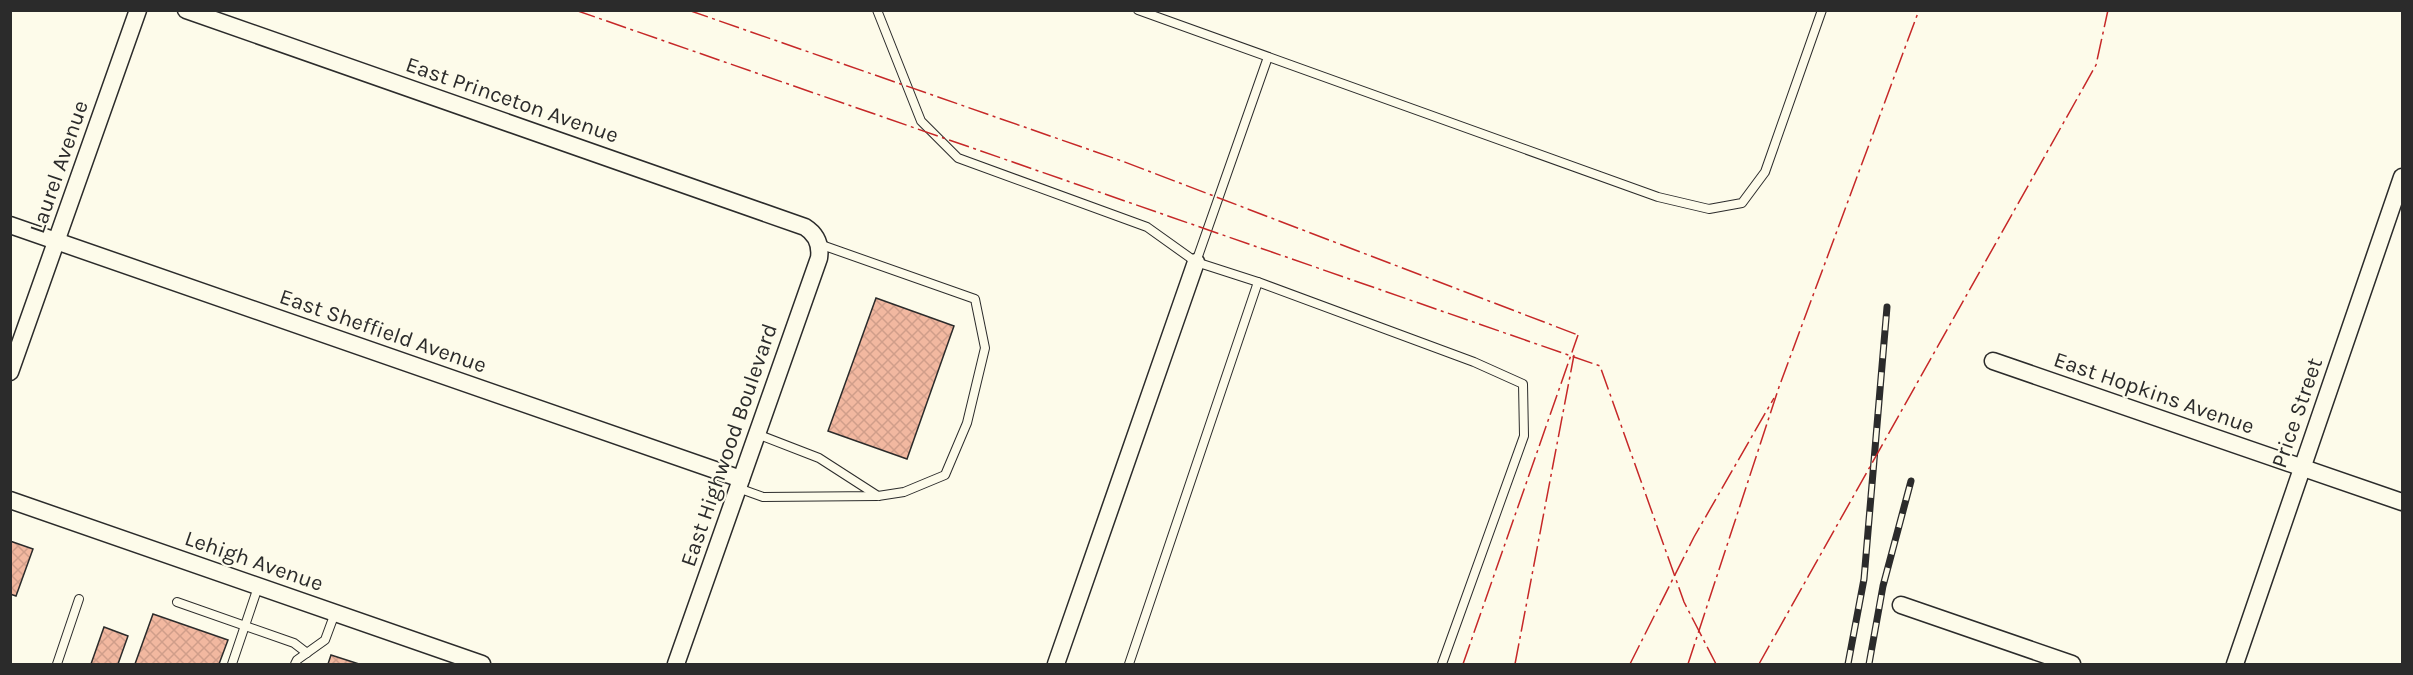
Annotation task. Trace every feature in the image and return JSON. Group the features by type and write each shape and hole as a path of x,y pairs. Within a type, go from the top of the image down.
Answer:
{"street":[{"name":"Laurel Avenue","path":"10,372 138,10"},
{"name":"East Princeton Avenue","path":"186,10 805,227 818,242"},
{"name":"Price Street","path":"2235,664 2302,468 2395,224 2403,177"},
{"name":"East Sheffield Avenue","path":"10,225 740,483"},
{"name":"East Highwood Boulevard","path":"676,664 819,258 818,242"},
{"path":"1056,664 1196,262"},
{"name":"East Hopkins Avenue","path":"1993,361 2403,502"},
{"name":"Lehigh Avenue","path":"10,500 482,664"},
{"path":"1901,605 2072,664"}],"lane":[{"path":"877,10 921,121 958,158 1147,227 1196,262 1258,282 1474,362 1523,384 1524,435 1442,664"},
{"path":"1138,10 1658,197 1709,209 1742,203 1765,172 1822,10"},
{"path":"1196,262 1268,57"},
{"path":"740,483 763,497 878,496 904,492 945,475 967,423 985,348 975,298 818,242"},
{"path":"1129,664 1258,282"},
{"path":"757,434 819,458 878,496"},
{"path":"232,664 258,587"},
{"path":"57,664 80,599"},
{"path":"177,602 294,643 307,653"},
{"path":"295,664 325,640 335,613"}],"building":[{"path":"876,298 954,326 907,459 828,431"},
{"path":"10,541 33,549 16,596 10,594"},
{"path":"153,614 228,640 219,664 135,664"},
{"path":"104,627 128,636 118,664 91,664"},
{"path":"331,655 359,664 328,664"}],"railway":[{"path":"1848,664 1864,579 1887,307"},
{"path":"1869,664 1883,586 1911,481"}],"power":[{"path":"575,10 1600,366 1684,602 1716,664"},
{"path":"688,10 1122,161 1578,335"},
{"path":"1688,664 1779,387 1919,10"},
{"path":"1759,664 2096,65 2108,10"},
{"path":"1463,664 1578,335"},
{"path":"1515,664 1574,355"},
{"path":"1630,664 1694,537 1774,398"}]}
